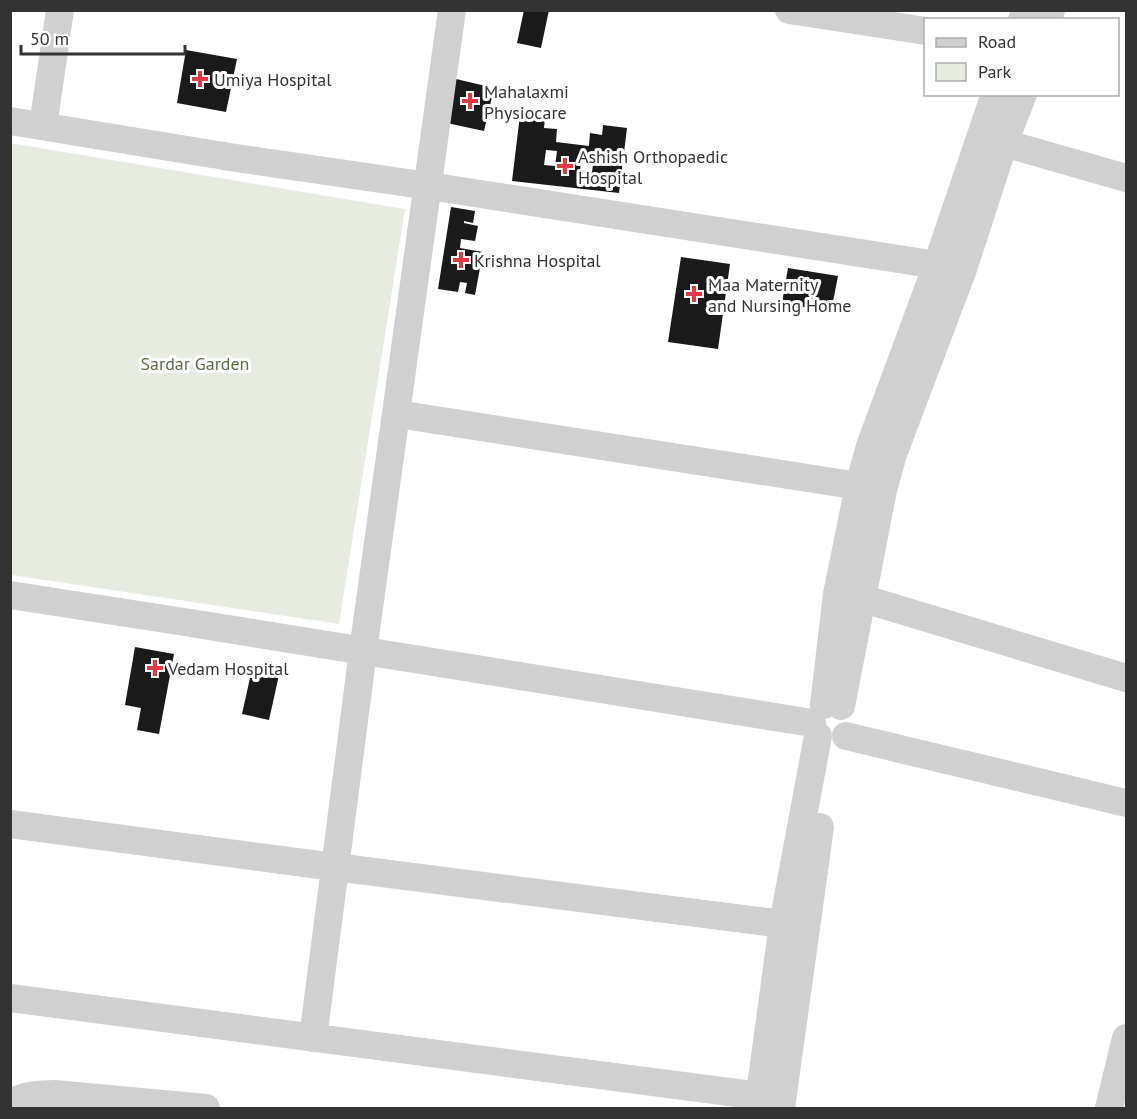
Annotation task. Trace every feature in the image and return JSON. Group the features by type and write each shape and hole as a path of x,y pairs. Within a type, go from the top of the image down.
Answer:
{"street":[{"path":"43,126 60,10"},
{"path":"313,1038 363,651 452,10"},
{"path":"789,10 924,31"},
{"path":"950,266 994,96"},
{"path":"766,1104 783,924 857,625 871,488 870,446 1004,143 1022,96"},
{"path":"10,121 236,158 950,266"},
{"path":"1004,143 1126,177"},
{"path":"397,414 871,488"},
{"path":"766,1104 832,724 837,594 871,488"},
{"path":"10,595 832,724 965,747 1126,787"},
{"path":"861,598 1126,678"},
{"path":"832,724 1126,803"},
{"path":"10,824 783,924"},
{"path":"10,998 313,1038 766,1104"},
{"path":"1109,1108 1126,1038"},
{"path":"10,1103 36,1095 56,1094 206,1108"}],"green space":[{"name":"Sardar Garden","path":"10,143 405,209 339,624 11,575"}],"building":[{"path":"524,10 549,10 541,48 517,43"},
{"path":"186,50 237,59 226,112 177,103"},
{"path":"452,78 494,88 484,131 442,122"},
{"path":"520,115 545,118 544,128 557,129 556,142 589,146 590,133 602,135 603,125 627,128 619,193 512,181","holes":["546,150 557,151 555,166 544,165","582,155 594,157 592,172 580,170"]},
{"path":"451,207 475,211 473,223 464,221 464,223 478,226 475,241 461,239 460,248 483,252 475,295 465,293 467,283 460,282 458,292 438,289"},
{"path":"681,257 730,264 718,349 668,342"},
{"path":"788,268 838,276 831,312 782,303"},
{"path":"135,647 174,654 159,734 137,730 141,708 125,705"},
{"path":"252,669 279,675 269,720 242,714"}],"place":[{"name":"Umiya Hospital","path":"200,79"},
{"name":"Mahalaxmi Physiocare","path":"470,101"},
{"name":"Ashish Orthopaedic Hospital","path":"565,166"},
{"name":"Krishna Hospital","path":"461,260"},
{"name":"Maa Maternity and Nursing Home","path":"694,294"},
{"name":"Vedam Hospital","path":"155,668"}]}
